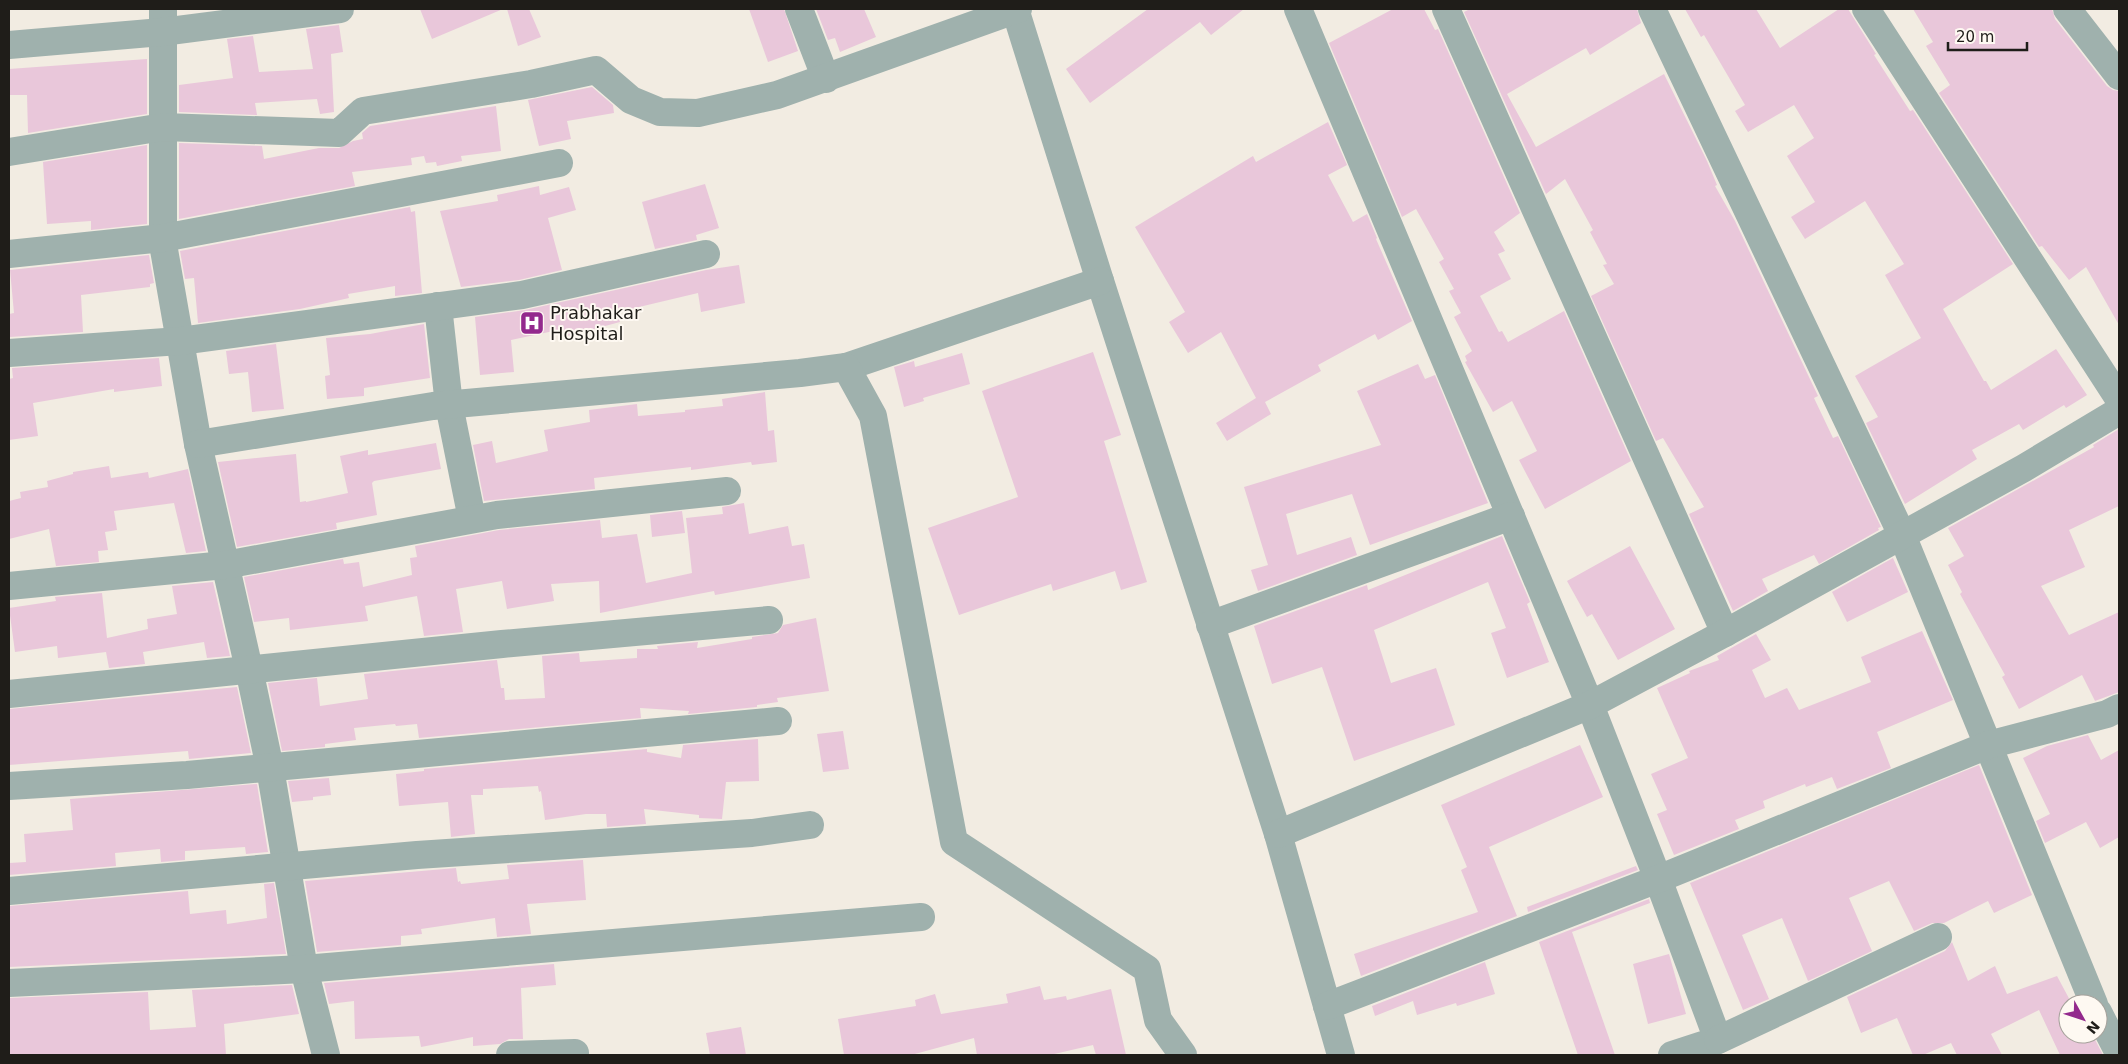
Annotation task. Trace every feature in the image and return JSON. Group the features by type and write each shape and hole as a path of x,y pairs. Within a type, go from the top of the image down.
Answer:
{"street":[{"path":"9,44 162,21 340,9"},
{"path":"799,9 826,79"},
{"path":"9,152 163,128 339,133 363,111 532,84 596,70 631,100 660,112 698,113 777,95 826,79 1016,9 1100,281 1278,834 1341,1055"},
{"path":"1298,9 1590,705 1718,1040"},
{"path":"1446,9 1725,633"},
{"path":"1652,9 1902,535 2090,994"},
{"path":"1866,9 2119,399"},
{"path":"2067,9 2119,76"},
{"path":"162,21 163,238 198,444 270,768 304,969 326,1055"},
{"path":"9,254 163,238 559,163"},
{"path":"9,353 180,340 522,295 706,254"},
{"path":"198,444 449,405 800,373 846,367 1100,281"},
{"path":"438,306 449,405 472,519"},
{"path":"846,367 873,416 954,842 1147,969 1158,1020 1183,1055"},
{"path":"1278,834 1590,705 1725,633 2024,468 2119,411"},
{"path":"9,586 225,565 497,515 727,491"},
{"path":"1210,625 1511,516"},
{"path":"9,694 249,669 769,620"},
{"path":"1327,1006 1658,879 1988,746 2106,714 2119,708"},
{"path":"9,786 270,768 778,722"},
{"path":"9,891 417,855 752,833 810,825"},
{"path":"9,984 304,969 921,917"},
{"path":"1672,1055 1718,1040 1938,937"},
{"path":"2108,1032 2119,1053"},
{"path":"510,1055 575,1053"}],"building":[{"path":"420,9 503,9 432,39"},
{"path":"507,9 529,9 541,37 518,46"},
{"path":"749,9 784,9 798,51 768,62"},
{"path":"816,9 864,9 876,37 840,52 835,38 828,40"},
{"path":"1148,9 1244,9 1211,35 1200,22 1090,103 1066,69"},
{"path":"1393,9 1424,9 1435,30 1438,29 1520,213 1494,232 1505,251 1498,254 1511,279 1480,296 1499,332 1502,331 1508,342 1564,311 1631,461 1545,509 1519,460 1537,451 1512,401 1493,412 1465,362 1467,361 1465,356 1472,351 1454,317 1461,313 1449,291 1454,289 1439,262 1444,259 1416,209 1402,217 1329,43"},
{"path":"1470,9 1637,9 1641,23 1590,55 1586,48 1507,94 1536,147 1664,74 1707,161 1717,185 1715,186 1735,221 1818,396 1814,398 1833,438 1838,436 1881,527 1878,528 1879,530 1819,564 1814,555 1762,579 1768,591 1733,611 1689,514 1704,507 1663,438 1656,441 1591,296 1614,284 1603,265 1607,264 1590,232 1593,230 1565,179 1546,194 1464,12"},
{"path":"1685,9 1756,9 1780,48 1839,9 1848,9 1876,54 1874,55 1910,111 1913,110 2013,264 1943,309 1984,381 1986,381 1991,390 2056,349 2087,395 2066,408 2064,405 2023,430 2019,424 1972,450 1977,459 1905,504 1866,423 1878,417 1855,376 1921,338 1885,275 1904,264 1865,201 1805,239 1791,217 1815,202 1787,156 1814,138 1794,105 1748,132 1735,111 1745,105 1704,35 1701,37"},
{"path":"1913,9 2052,9 2055,19 2107,86 2119,91 2119,325 2086,267 2069,280 2042,246 2039,247 1939,93 1950,85 1926,46 1933,42"},
{"path":"339,25 343,52 331,54 334,112 320,114 317,99 255,103 257,115 179,112 179,85 233,78 227,39 253,36 259,72 313,69 306,29"},
{"path":"147,59 147,114 28,133 27,95 9,95 9,69"},
{"path":"592,87 613,105 614,113 567,121 571,139 539,146 528,100"},
{"path":"496,106 501,151 461,156 462,161 437,166 436,162 426,163 424,156 411,158 412,165 352,172 355,186 179,219 179,143 262,146 264,159 319,148 339,148 353,141 363,139 362,133 370,126"},
{"path":"1328,122 1347,165 1328,175 1353,222 1367,214 1412,321 1378,340 1375,334 1318,365 1321,371 1265,402 1271,414 1227,441 1216,423 1256,398 1221,332 1188,353 1169,322 1185,312 1135,227 1253,156 1256,162"},
{"path":"147,145 147,224 91,230 91,221 47,224 43,162"},
{"path":"705,184 719,228 696,235 697,240 655,249 642,202"},
{"path":"539,186 540,195 569,187 576,210 548,218 562,270 519,280 461,287 440,211 498,201 497,195"},
{"path":"410,207 411,212 415,211 422,293 395,296 395,286 348,294 349,298 300,309 198,323 194,278 185,279 180,251"},
{"path":"149,255 154,283 150,284 150,287 81,295 83,332 10,337 9,314 14,313 10,270"},
{"path":"739,265 745,303 701,312 698,293 618,312 620,322 564,337 563,329 511,340 514,372 480,375 475,317 525,310 706,270"},
{"path":"424,324 430,378 364,388 364,396 327,399 325,376 330,375 326,338 370,334"},
{"path":"276,344 284,409 252,412 248,372 229,374 226,351"},
{"path":"1093,352 1121,435 1104,441 1147,582 1121,590 1115,571 1053,591 1051,584 959,615 928,528 1018,497 982,391"},
{"path":"962,353 970,384 923,398 924,401 904,407 894,367 914,361 915,367"},
{"path":"159,358 162,386 114,392 114,389 33,403 38,436 9,440 9,379 13,378 12,368"},
{"path":"1418,364 1425,379 1435,375 1488,503 1370,545 1352,494 1286,514 1297,555 1351,537 1357,555 1258,591 1251,570 1268,565 1244,487 1381,445 1357,391"},
{"path":"765,392 768,431 774,430 777,462 752,465 751,462 691,470 691,467 594,478 595,489 484,501 473,445 492,441 496,463 548,451 544,430 590,422 589,410 637,404 638,416 685,412 685,410 723,406 722,399"},
{"path":"2119,429 2119,506 2069,530 2085,567 2041,586 2069,635 2119,612 2119,692 2095,701 2082,675 2019,709 2002,677 2005,675 1960,594 1962,592 1948,565 1964,556 1948,528 2094,447 2093,445"},
{"path":"436,443 441,469 374,481 372,483 377,515 336,523 337,529 237,547 218,462 296,454 300,502 306,502 348,493 340,456 368,450 368,455"},
{"path":"109,466 111,478 148,472 149,478 188,469 206,551 186,553 174,503 114,511 117,530 105,532 108,550 98,551 99,562 56,566 49,529 9,539 9,501 21,498 20,492 48,487 47,481 73,474 73,472"},
{"path":"744,503 749,534 788,526 792,546 804,544 810,578 715,595 714,591 600,613 599,581 551,584 554,601 507,609 502,581 456,589 463,632 424,636 417,596 365,606 368,621 290,630 289,618 254,622 244,577 343,559 344,564 359,562 363,587 412,575 410,558 417,557 415,546 499,530 600,520 602,538 637,534 646,583 692,573 686,518 723,514 722,507"},
{"path":"682,511 685,533 652,537 650,515"},
{"path":"1502,536 1530,602 1527,604 1549,662 1507,678 1491,633 1506,628 1488,582 1374,630 1391,683 1436,668 1455,725 1354,761 1322,667 1272,684 1254,626 1367,585 1368,590"},
{"path":"1630,546 1675,629 1618,660 1592,614 1587,617 1567,581"},
{"path":"1893,558 1908,592 1847,622 1832,592"},
{"path":"213,582 230,656 207,658 204,642 143,652 145,664 109,668 106,652 58,658 57,646 15,652 9,608 56,601 55,597 102,593 107,638 148,629 147,619 177,614 172,586"},
{"path":"816,618 829,691 777,698 778,702 757,705 757,707 688,714 689,711 640,708 641,718 419,738 417,724 396,726 395,724 354,728 356,740 325,744 325,747 282,751 268,683 317,678 320,706 368,699 364,674 497,660 501,688 504,688 505,700 545,698 542,656 579,653 580,662 637,658 637,649 658,649 657,646 698,642 697,648 752,639 752,637 778,633 783,625"},
{"path":"1922,631 1953,700 1877,732 1891,768 1837,789 1832,777 1806,787 1805,784 1763,801 1765,808 1735,820 1739,829 1674,855 1657,814 1667,810 1651,774 1688,758 1657,688 1690,673 1689,671 1719,660 1717,656 1756,634 1771,660 1752,670 1765,698 1787,688 1799,710 1871,682 1861,657"},
{"path":"237,687 251,753 189,759 188,751 9,765 9,709"},
{"path":"843,731 849,769 823,772 817,734"},
{"path":"2088,735 2101,760 2119,750 2119,837 2100,848 2086,822 2045,843 2036,821 2050,814 2023,758 2047,746"},
{"path":"758,739 759,781 726,782 722,819 699,818 699,815 644,809 646,824 607,827 606,814 586,814 545,820 541,791 539,792 538,786 483,789 483,795 471,795 475,834 451,837 448,802 399,806 396,774 424,771 424,769 647,749 647,752 681,758 683,745"},
{"path":"1580,745 1603,797 1489,847 1517,916 1361,976 1354,954 1478,912 1461,870 1467,867 1441,805"},
{"path":"1979,765 2032,895 1994,913 1988,901 1944,923 1932,923 1914,931 1889,881 1849,898 1872,951 1808,981 1782,918 1742,935 1769,999 1743,1010 1690,883"},
{"path":"329,778 331,795 313,797 313,800 292,802 288,781"},
{"path":"257,784 268,852 246,854 245,847 185,851 185,860 161,862 160,849 115,853 116,866 9,875 9,863 26,862 24,834 73,830 70,799"},
{"path":"583,860 586,900 527,904 531,934 497,937 495,918 421,929 422,934 401,936 401,945 317,952 305,881 456,868 458,882 460,881 461,884 509,879 507,865"},
{"path":"1636,866 1638,870 1528,912 1527,907"},
{"path":"274,883 286,954 9,967 9,906 188,891 190,914 226,910 227,924 267,918 264,884"},
{"path":"1649,899 1650,903 1572,932 1615,1055 1578,1055 1539,942"},
{"path":"1952,942 1968,981 1995,966 2007,994 2057,976 2067,994 2058,994 2058,1044 2097,1044 2103,1055 2060,1055 2039,1010 1991,1034 2002,1055 1957,1055 1951,1043 1923,1055 1913,1055 1897,1018 1861,1033 1847,997 1945,951"},
{"path":"1669,954 1686,1014 1648,1024 1633,964"},
{"path":"1485,962 1495,994 1457,1006 1456,1003 1417,1015 1413,1001 1375,1016 1372,1006"},
{"path":"554,964 556,985 521,988 523,1039 509,1039 500,1044 473,1046 473,1037 421,1047 419,1036 355,1039 354,1001 329,1004 324,983"},
{"path":"292,985 299,1014 224,1024 226,1055 9,1055 9,998 148,992 150,1030 196,1027 192,990"},
{"path":"1040,986 1044,1000 1066,996 1067,1000 1111,989 1126,1055 1096,1055 1093,1045 1050,1055 977,1055 974,1038 911,1055 844,1055 838,1019 916,1006 915,1000 935,994 941,1014 1008,1003 1006,994"},
{"path":"741,1027 746,1055 710,1055 706,1033"}],"place":[{"name":"Prabhakar Hospital","path":"532,323"}]}
